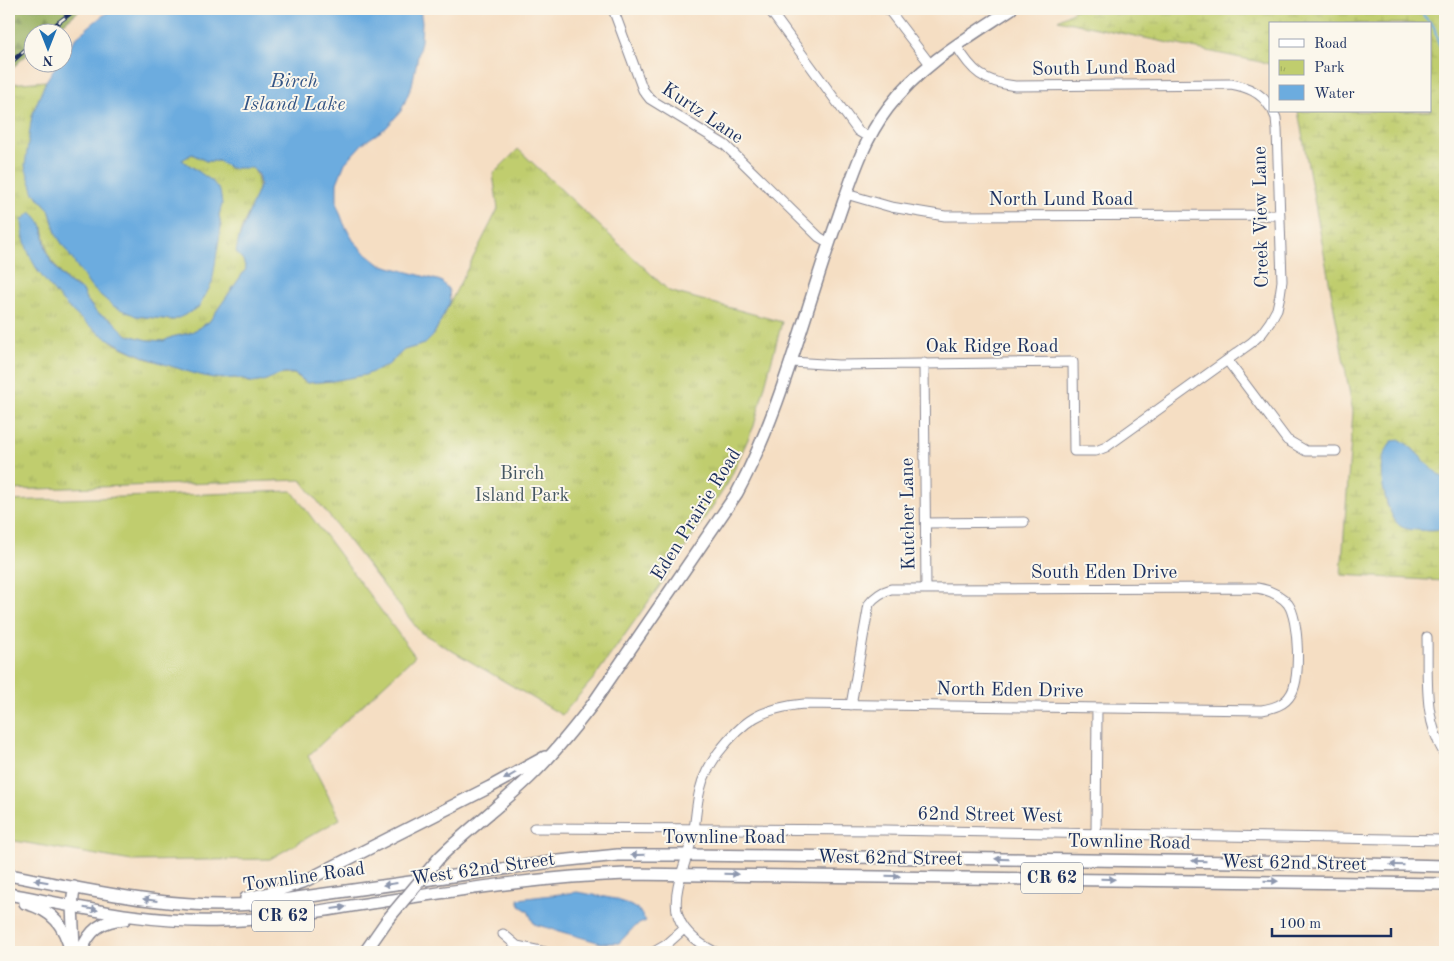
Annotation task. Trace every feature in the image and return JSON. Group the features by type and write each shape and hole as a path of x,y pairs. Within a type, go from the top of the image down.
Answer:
{"main road":[{"name":"Eden Prairie Road","path":"365,952 388,919 439,858 457,839 528,779 592,705 737,493 755,460 792,362 857,160 868,137 899,94 930,64 1011,9"},
{"path":"198,903 236,900 266,894 303,882 490,787 553,752"},
{"name":"Townline Road","path":"9,875 160,901 230,906 559,861 618,856 687,854 1445,866"},
{"name":"West 62nd Street","path":"9,894 152,919 187,922 256,920 558,878 600,875 682,874 1445,884"},
{"path":"73,952 72,906 74,887"},
{"path":"9,900 34,906 49,913 64,931 73,952"},
{"path":"81,952 91,932 102,923 115,920 152,919"}],"street":[{"name":"Kurtz Lane","path":"613,9 643,90 650,99 726,145 819,237 829,243"},
{"path":"888,9 930,64"},
{"path":"769,10 858,131 868,137"},
{"name":"South Lund Road","path":"956,45 967,64 977,73 989,80 1002,84 1015,86 1231,84 1250,89 1268,103"},
{"name":"Creek View Lane","path":"1227,360 1262,333 1277,309 1282,281 1277,129 1273,112"},
{"name":"North Lund Road","path":"846,194 891,207 945,216 1280,215"},
{"path":"1227,360 1288,440 1306,450 1336,450"},
{"name":"Oak Ridge Road","path":"792,362 838,365 1073,362 1074,451 1086,451 1106,447 1227,360"},
{"name":"Kutcher Lane","path":"851,705 869,604 875,596 883,591 891,589 926,589 924,363"},
{"path":"926,523 1024,522"},
{"name":"South Eden Drive","path":"926,589 1257,588 1269,590 1280,596"},
{"name":"North Eden Drive","path":"684,930 676,914 678,883 694,830 700,790 704,777 710,765 736,730 751,719 768,711 786,706 851,705 1262,710 1272,708 1282,704 1290,696 1295,686 1296,659 1293,615 1288,604 1280,596"},
{"path":"1427,637 1429,714 1433,730 1445,755"},
{"path":"1096,835 1097,708"},
{"name":"62nd Street West","path":"534,828 884,830 1445,840"},
{"path":"654,952 684,930 695,940 715,952"},
{"path":"503,934 518,946 544,952"}],"green space":[{"path":"9,9 81,9 65,22 22,22 22,59 9,71"},
{"path":"1077,9 1445,9 1445,479 1432,471 1412,448 1381,468 1387,506 1437,531 1445,526 1445,581 1341,575 1353,412 1298,112 1432,112 1432,22 1269,22 1269,64 1058,20"},
{"name":"Birch Island Park","path":"46,81 32,115 34,193 49,209 57,236 136,316 173,320 221,227 219,215 222,204 197,170 181,160 192,154 206,161 219,161 230,168 252,167 257,175 257,193 239,238 246,269 209,322 190,333 164,341 148,340 127,335 112,320 97,313 77,286 70,284 61,274 48,255 43,227 23,237 38,272 115,344 148,359 214,378 237,378 253,383 266,380 275,375 294,374 307,383 332,381 387,366 404,350 425,344 433,336 498,209 493,174 518,149 669,291 782,322 754,426 728,483 666,577 594,678 562,715 420,632 301,480 9,490 9,84"},
{"path":"292,491 415,656 308,756 340,819 270,859 132,861 9,840 9,501"}],"water":[{"name":"Birch Island Lake","path":"112,9 420,9 422,22 421,41 412,85 401,111 386,128 363,143 345,163 337,183 337,205 344,224 353,240 379,264 441,281 449,290 450,302 433,336 425,344 404,350 387,366 365,375 307,383 295,374 289,373 262,381 251,382 236,378 214,378 195,374 158,362 107,338 78,316 51,288 30,256 24,239 22,220 31,212 40,222 46,249 52,262 67,282 84,292 85,298 97,313 112,320 127,335 148,340 164,341 190,333 209,322 246,269 243,260 236,252 239,238 260,184 258,174 252,168 230,168 219,161 206,161 192,154 182,160 212,181 220,191 222,204 219,215 221,227 212,283 199,307 174,320 136,316 113,306 90,286 57,236 49,209 34,193 25,166 32,115 46,81 52,72 72,72 72,43"},
{"path":"1401,440 1445,479 1445,526 1439,529 1430,531 1405,528 1398,524 1390,512 1383,485 1382,462 1392,441"},
{"path":"577,892 616,899 638,909 646,921 635,926 619,943 601,943 534,924 528,911 520,906 518,899"}],"waterway":[{"path":"1422,9 1423,15 1429,22"},
{"path":"1432,25 1445,55"}],"railway":[{"path":"59,22 76,9"},
{"path":"9,64 22,53"}]}
